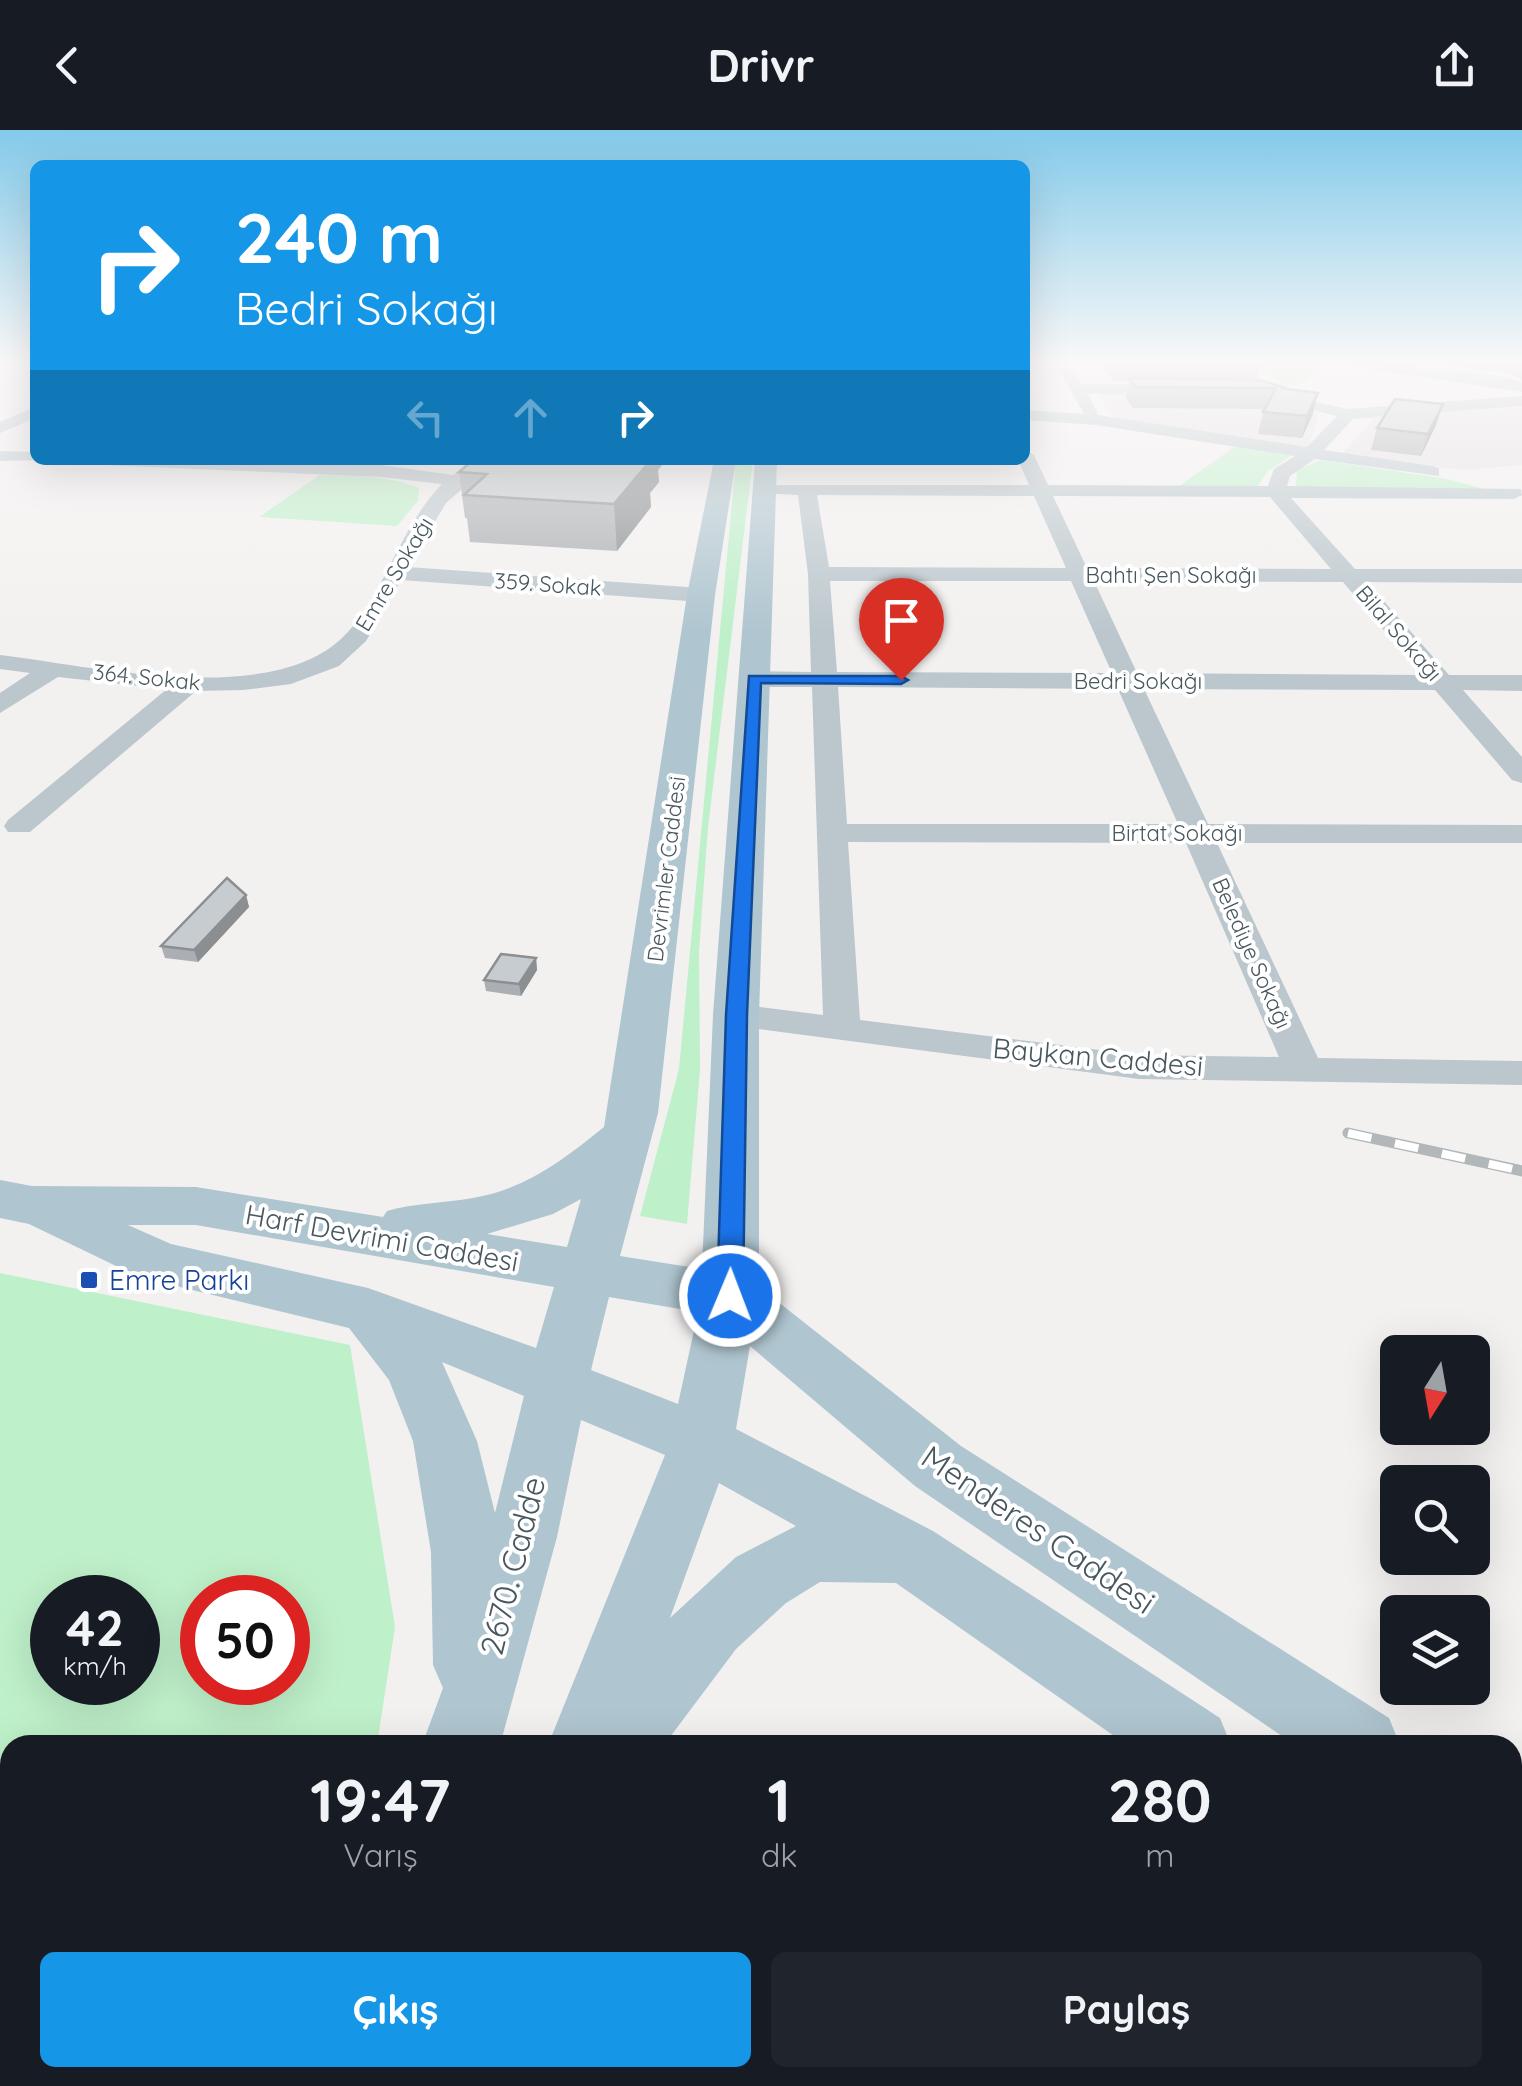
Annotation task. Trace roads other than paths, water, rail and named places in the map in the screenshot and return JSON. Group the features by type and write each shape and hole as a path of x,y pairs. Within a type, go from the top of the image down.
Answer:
{"main road":[{"name":"Devrimler Caddesi","path":"588,1274 627,1134 658,933 701,595 724,465"},
{"path":"590,1735 702,1442 730,1296 736,1015 765,475"},
{"path":"327,1229 458,1222 524,1204 571,1181 627,1134"},
{"name":"Harf Devrimi Caddesi","path":"16,1202 196,1206 730,1296"},
{"name":"Harf Devrimi Caddesi","path":"16,1202 159,1262 368,1310 702,1442"},
{"name":"2670. Cadde","path":"465,1735 523,1537 556,1384 588,1274"},
{"name":"Menderes Caddesi","path":"730,1296 938,1466 1347,1735"},
{"path":"368,1310 414,1368 439,1419 453,1471 470,1578 465,1735"},
{"path":"702,1442 909,1553 1177,1735"},
{"path":"626,1735 687,1653 762,1580 810,1551 909,1553"}],"street":[{"path":"1162,491 1217,450"},
{"path":"1288,450 1516,488"},
{"path":"1276,492 1281,473 1314,450"},
{"path":"0,456 30,457"},
{"path":"338,465 388,466 458,481"},
{"name":"Emre Sokağı","path":"294,676 345,650 356,639 439,498 479,465"},
{"name":"Belediye Sokağı","path":"1030,465 1304,1070"},
{"path":"765,475 808,490 1276,492 1516,488"},
{"path":"808,490 819,574 842,1028"},
{"name":"Bilal Sokağı","path":"1276,492 1522,774"},
{"name":"359. Sokak","path":"395,573 701,595"},
{"name":"Bahtı Şen Sokağı","path":"819,574 1522,576"},
{"name":"364. Sokak","path":"0,662 191,682 242,684 294,676"},
{"path":"0,705 54,668"},
{"name":"Bedri Sokağı","path":"754,679 1522,683"},
{"path":"19,826 191,682"},
{"name":"Birtat Sokağı","path":"832,832 1522,834"},
{"name":"Baykan Caddesi","path":"736,1015 1138,1067 1522,1073"}],"railway":[{"path":"1348,1133 1522,1171"}],"place":[{"name":"Emre Parkı","path":"89,1280"}]}
